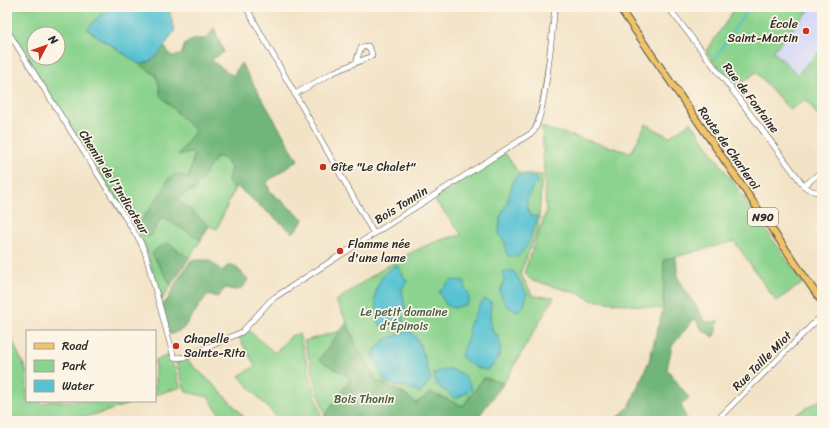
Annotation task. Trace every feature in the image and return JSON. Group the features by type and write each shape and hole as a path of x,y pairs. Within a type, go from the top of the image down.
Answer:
{"main road":[{"name":"Route de Charleroi","path":"619,7 822,302"}],"street":[{"path":"246,7 374,234"},
{"name":"Bois Tonnin","path":"174,358 186,357 242,332 275,297 535,130 538,124 544,96 554,7"},
{"name":"Rue de Fontaine","path":"668,7 734,91 804,186"},
{"name":"Chemin de l'Indicateur","path":"7,30 140,241 145,252 174,358"},
{"path":"295,94 334,72 356,62"},
{"path":"822,171 804,186 811,191 822,192"},
{"name":"Rue Taille Miot","path":"716,421 822,315"}],"shaded area":[{"name":"École Saint-Martin","path":"812,7 815,7 822,13 822,49 797,74 773,51"}],"green space":[{"path":"7,7 112,7 102,13 87,29 156,75 161,95 195,131 179,154 192,153 194,155 189,178 167,180 161,216 201,240 189,258 168,244 152,254 171,285 161,301 145,245 32,66 66,66 66,26 26,26 26,57 7,27"},
{"path":"736,7 812,7 773,51 797,74 822,49 822,122 806,99 790,110 756,72 735,89 706,52"},
{"path":"214,28 224,52 211,60 233,76 241,63 298,160 267,182 270,191 304,220 293,233 236,186 234,190 228,182 231,167 223,158 216,157 194,191 190,190 177,199 209,226 201,240 162,217 150,237 144,235 137,226 165,187 167,180 176,174 189,178 194,155 191,153 178,155 195,131 160,95 160,88 156,75 139,64 144,64 151,61 164,46 172,56 181,55 185,44 195,39 207,39"},
{"path":"691,122 803,283 776,301 734,241 664,260 663,309 591,300 583,295 531,280 526,275 525,270 546,212 542,127 631,153 646,124 669,137"},
{"name":"Le petit domaine d'Épinois","path":"505,153 519,173 542,175 538,230 520,273 533,296 554,297 504,383 484,378 463,406 431,393 416,403 404,394 376,380 355,343 347,322 336,301 380,271 412,252 445,239 462,235 433,198"},
{"path":"216,157 223,158 231,167 228,182 234,190 217,229 209,226 177,199 190,190 194,190"},
{"path":"168,243 189,258 171,285 152,254 156,249"},
{"path":"676,256 678,278 706,322 719,321 714,337 702,330 695,318 672,346 667,369 689,398 681,404 687,421 613,421 629,407 649,361 663,309 664,260"},
{"path":"191,260 209,260 222,271 230,264 236,267 248,279 244,286 239,290 225,288 218,297 207,295 183,329 170,335 162,305 168,299 177,281"},
{"name":"Bois Thonin","path":"347,322 355,343 376,380 404,394 416,403 431,393 463,406 484,378 504,383 475,421 320,421 351,378 319,360"},
{"path":"7,329 26,370 26,402 41,402 42,404 47,402 134,402 105,412 67,421 7,421"},
{"path":"248,330 275,353 292,335 299,334 322,419 320,421 280,421 239,376 255,366 239,337"},
{"path":"340,331 320,360 351,378 325,416 304,341"},
{"path":"171,355 173,366 181,387 156,395 156,360"},
{"path":"186,359 217,388 248,421 224,421 208,397 186,392 176,363"},
{"path":"822,399 822,421 789,421 788,419"}],"water":[{"path":"112,7 168,7 175,30 156,56 145,63 139,64 87,29 102,13"},
{"path":"518,175 536,178 538,182 532,188 527,199 527,209 531,216 537,216 536,221 528,244 517,257 508,256 506,253 505,242 499,235 500,217 507,203 514,178"},
{"path":"397,265 407,282 402,289 405,308 402,315 404,325 391,328 388,324 385,328 380,325 375,314 377,312 375,294 384,274 392,267"},
{"path":"503,271 514,271 527,294 524,306 518,311 507,306 503,300 500,291 504,282"},
{"path":"451,280 465,281 465,289 468,291 469,298 467,304 454,308 446,305 439,292"},
{"path":"485,299 491,302 490,319 493,333 497,334 500,345 500,354 498,359 487,370 472,366 461,356 469,334 468,329 479,306"},
{"path":"409,331 417,339 420,345 431,379 420,393 406,386 397,386 384,381 373,355 379,345 387,339"},
{"path":"448,369 457,371 463,375 472,390 455,399 439,387 435,381 434,373"}],"waterway":[{"path":"716,58 729,36 750,7"}],"place":[{"name":"École Saint-Martin","path":"806,31"},
{"name":"Gîte \"Le Chalet\"","path":"323,167"},
{"name":"Flamme née d'une lame","path":"340,251"},
{"name":"Chapelle Sainte-Rita","path":"176,346"}]}
